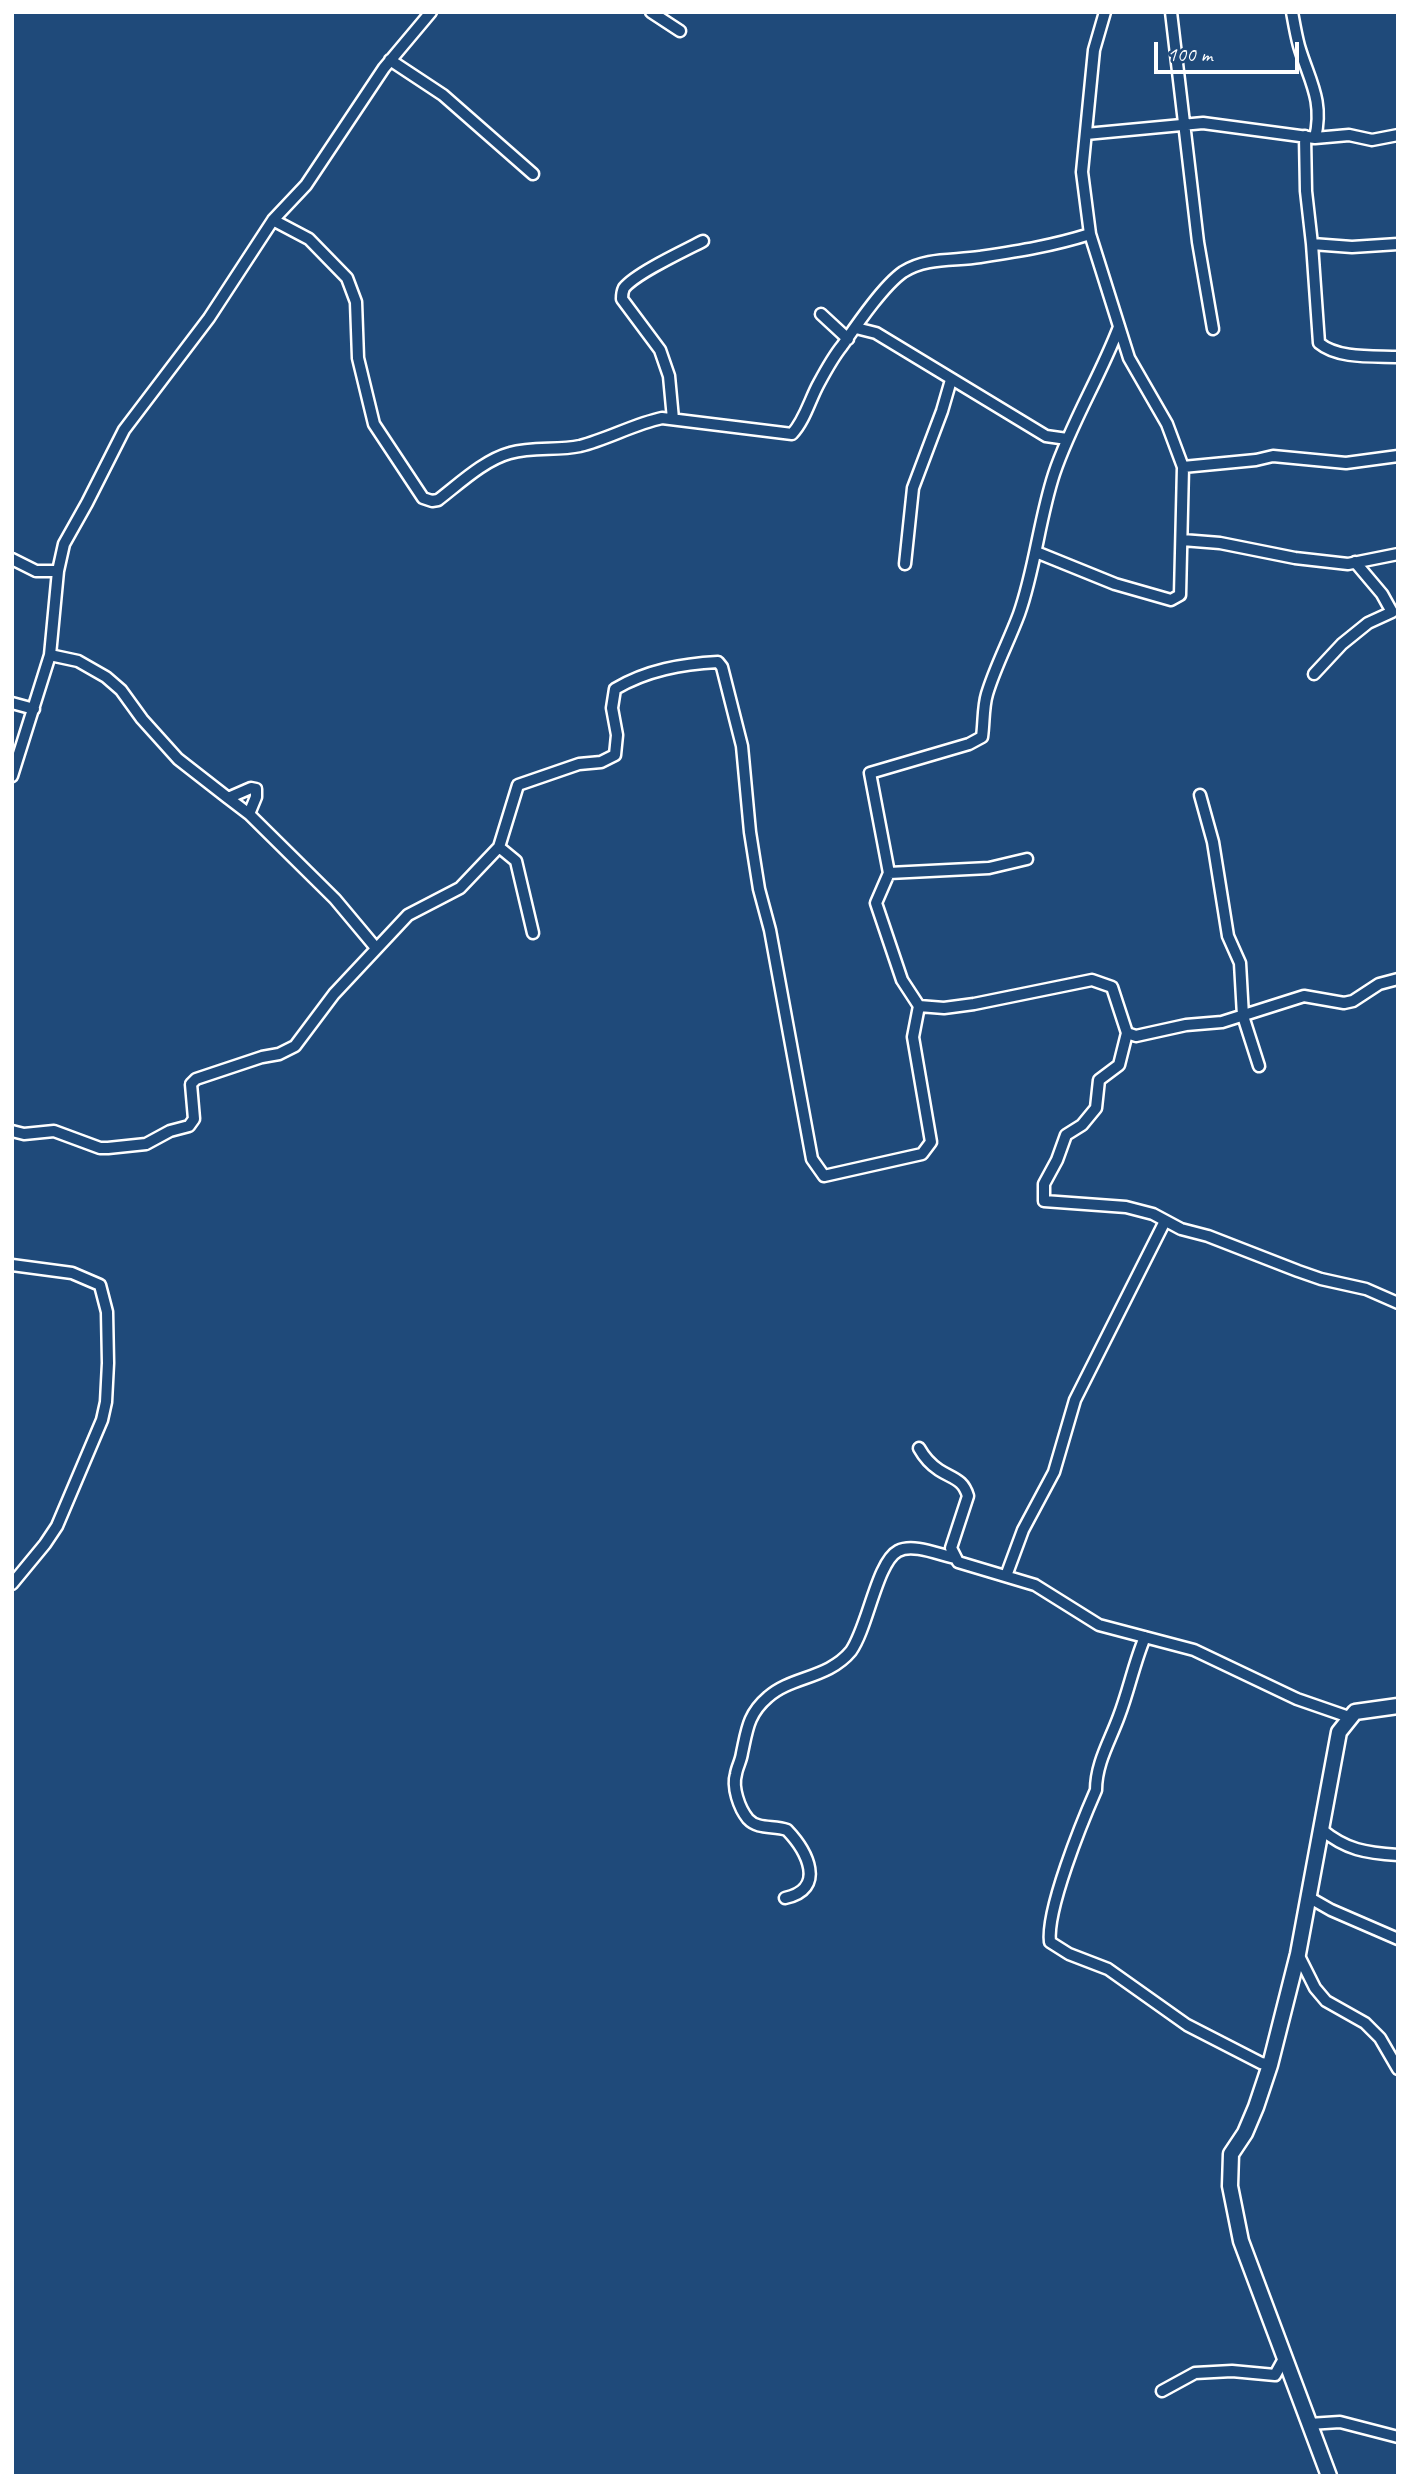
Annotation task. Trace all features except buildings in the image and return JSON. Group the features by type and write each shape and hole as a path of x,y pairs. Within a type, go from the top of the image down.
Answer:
{"street":[{"path":"12,776 50,655 58,571 64,544 124,430 209,318 273,220 306,185 390,60 431,12"},
{"path":"651,12 680,31"},
{"path":"1036,552 1115,584 1171,600 1180,595 1183,467 1167,424 1129,358 1090,234 1082,173 1094,50 1105,12"},
{"path":"1171,12 1198,242 1213,329"},
{"path":"1292,12 1299,47 1314,83 1319,117 1310,137 1306,191 1319,342 1326,349 1340,352 1398,357"},
{"path":"390,60 443,95 533,174"},
{"path":"1086,134 1203,123 1310,137 1349,135 1372,140 1398,135"},
{"path":"273,220 309,239 347,278 356,303 358,358 373,424 423,498 432,501 438,500 508,453 542,447 579,446 662,418 792,434 798,428 820,382 848,339 881,295 904,272 946,259 1048,247 1090,234"},
{"path":"673,419 669,376 660,350 622,299 622,294 624,288 638,277 703,241"},
{"path":"1312,244 1352,247 1398,244"},
{"path":"821,314 848,339"},
{"path":"12,1131 24,1134 54,1131 100,1148 108,1148 146,1144 170,1131 189,1126 194,1119 191,1084 196,1079 279,1054 295,1046 319,1012 408,915 460,888 499,847 518,785 579,764 601,762 615,755 617,735 612,708 615,689 634,678 672,667 718,662 722,667 742,746 750,832 759,889 770,930 812,1159 824,1176 922,1154 930,1142 913,1037 919,1006 902,980 876,903 889,873 870,773 969,744 982,737 986,696 1019,613 1036,552 1046,498 1067,439 1108,356 1119,327"},
{"path":"856,328 876,333 1046,436 1067,439"},
{"path":"905,564 913,488 951,380"},
{"path":"1183,467 1273,456 1346,463 1398,456"},
{"path":"1182,540 1220,543 1295,558 1348,564 1398,554"},
{"path":"12,559 36,571 58,571"},
{"path":"1314,674 1342,644 1368,623 1392,612 1382,594 1355,562"},
{"path":"50,655 78,661 106,677 121,690 134,710 178,759 249,814 335,899 376,948"},
{"path":"12,703 34,709"},
{"path":"228,798 251,788 256,789 256,797 249,814"},
{"path":"1200,795 1213,842 1228,936 1240,964 1243,1016 1259,1066"},
{"path":"499,847 516,861 533,933"},
{"path":"889,873 989,869 1027,859"},
{"path":"919,1006 944,1008 974,1004 1092,980 1112,987 1122,1023 1128,1033 1136,1036 1243,1016 1304,996 1344,1003 1353,1001 1379,984 1398,979"},
{"path":"1128,1033 1119,1065 1099,1080 1096,1108 1082,1125 1066,1135 1044,1184 1044,1201 1126,1207 1153,1214 1165,1221 1298,1271 1366,1289 1398,1303"},
{"path":"1006,1576 1023,1530 1054,1472 1075,1400 1165,1221"},
{"path":"12,1265 72,1273 100,1285 107,1312 108,1382 102,1420 67,1506 45,1545 12,1584"},
{"path":"919,1448 926,1460 958,1479 966,1488 968,1496 951,1548 955,1559"},
{"path":"785,1898 795,1896 807,1885 810,1870 799,1844 788,1830 756,1825 748,1820 743,1811 735,1788 735,1774 742,1756 748,1721 772,1693 831,1667 850,1651 866,1621 883,1569 897,1551 909,1548 1035,1584 1099,1625 1194,1650 1297,1699 1349,1717"},
{"path":"1145,1637 1133,1667 1120,1716 1101,1757 1096,1790 1050,1923 1050,1942 1069,1954 1108,1969 1187,2025 1261,2063 1270,2065"},
{"path":"1329,2476 1241,2241 1230,2186 1231,2154 1245,2133 1270,2065 1310,1898 1339,1732 1349,1717 1361,1710 1381,1710 1398,1706"},
{"path":"1321,1829 1336,1842 1350,1849 1398,1855"},
{"path":"1310,1898 1398,1939"},
{"path":"1298,1954 1315,1988 1326,2001 1365,2022 1380,2038 1398,2069"},
{"path":"1162,2391 1195,2372 1232,2371 1275,2375 1284,2357"},
{"path":"1309,2424 1340,2422 1398,2437"}]}
